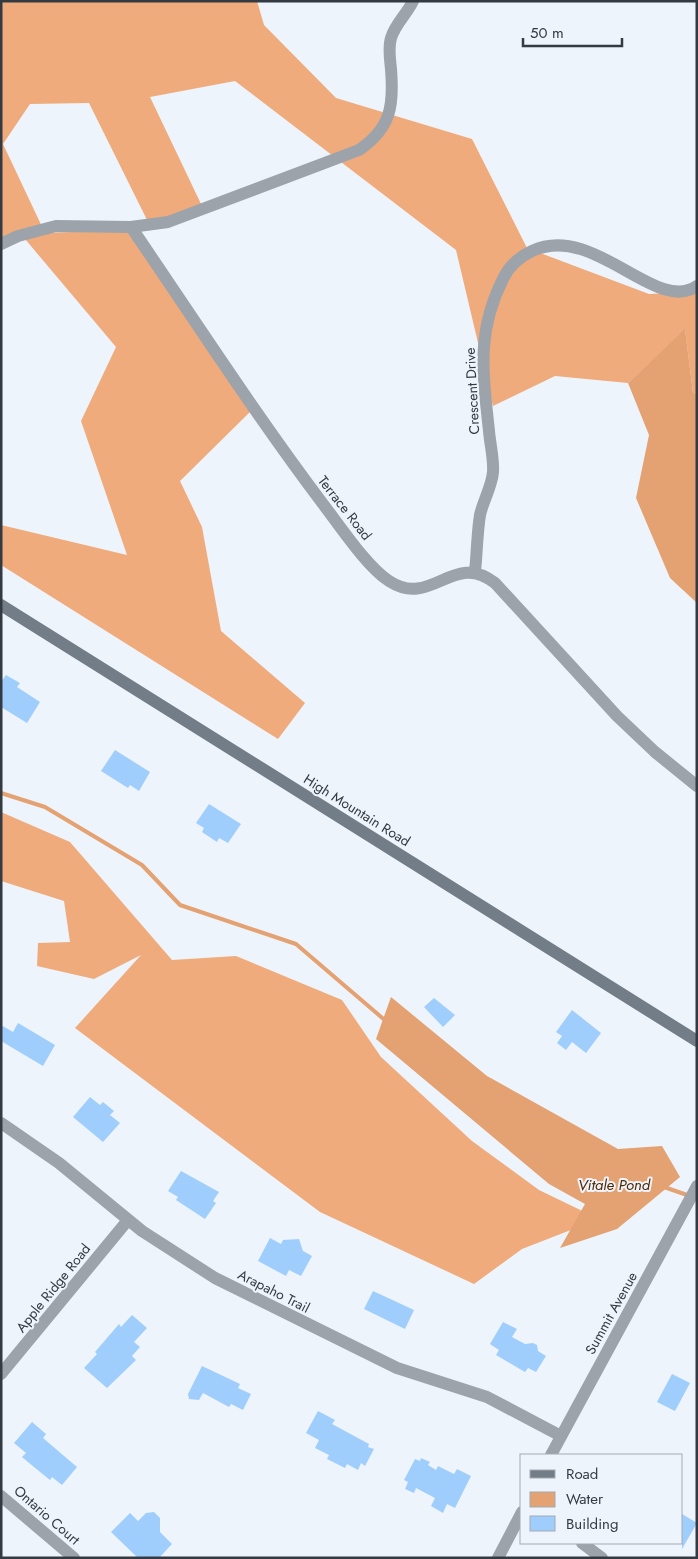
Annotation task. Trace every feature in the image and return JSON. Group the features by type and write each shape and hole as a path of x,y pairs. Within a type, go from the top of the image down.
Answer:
{"main road":[{"name":"High Mountain Road","path":"1,605 697,1042"}],"street":[{"path":"1,244 27,233 56,226 131,227 168,222 359,150 370,142 386,122 392,107 393,91 389,50 391,38 413,1"},
{"name":"Terrace Road","path":"131,227 300,473 380,575 403,588 416,589 430,587 454,574 464,571 475,572"},
{"name":"Crescent Drive","path":"475,572 480,515 493,473 484,386 483,356 486,321 506,273 515,262 537,249 566,246 602,256 663,290 684,292 697,286"},
{"path":"475,572 486,576 494,583 617,716 655,752 697,786"},
{"name":"Arapaho Trail","path":"1,1123 59,1163 128,1220 178,1256 216,1278 364,1353 428,1380 487,1397 561,1436"},
{"name":"Summit Avenue","path":"552,1454 697,1186"},
{"name":"Apple Ridge Road","path":"1,1374 128,1220"},
{"name":"Ontario Court","path":"1,1496 74,1558"},
{"path":"498,1558 520,1516"},
{"path":"583,1544 602,1558"}],"shaded area":[{"path":"1,1 257,1 264,25 336,98 472,139 527,248 649,294 692,292 697,288 697,394 693,393 685,330 628,383 555,376 493,406 456,250 235,81 150,97 202,206 152,230 89,103 30,104 3,144 45,233 126,230 253,409 180,481 202,527 221,631 305,703 278,739 1,565 1,525 127,555 81,421 116,347 25,239 1,248"},
{"path":"1,812 70,842 172,960 236,956 342,1000 381,1057 472,1141 539,1190 599,1219 522,1249 474,1284 320,1212 75,1028 141,955 94,979 37,966 38,943 70,942 64,901 1,881"}],"water":[{"path":"685,329 693,393 697,394 697,603 670,578 636,498 649,435 628,383"},
{"name":"Vitale Pond","path":"391,997 487,1076 618,1149 662,1146 680,1177 617,1229 560,1248 585,1204 549,1184 376,1039"}],"building":[{"path":"6,675 20,683 17,687 40,702 27,723 1,707 1,682"},
{"path":"115,750 150,772 139,791 130,785 128,788 101,771"},
{"path":"209,804 241,824 228,843 219,838 217,842 202,832 204,828 196,823"},
{"path":"434,998 455,1015 443,1027 424,1007"},
{"path":"572,1010 601,1033 586,1053 572,1042 566,1050 557,1043 562,1036 556,1032"},
{"path":"18,1023 55,1045 43,1066 1,1041 1,1025 13,1032"},
{"path":"90,1097 100,1105 103,1102 114,1111 110,1115 120,1123 103,1142 73,1117"},
{"path":"181,1171 219,1192 213,1201 216,1203 205,1219 176,1200 178,1197 168,1191"},
{"path":"270,1238 281,1244 283,1240 299,1239 303,1251 312,1256 301,1276 289,1270 286,1276 258,1261"},
{"path":"373,1291 414,1310 405,1329 364,1309"},
{"path":"132,1315 147,1328 134,1342 140,1347 132,1356 136,1360 107,1388 84,1368 119,1324 121,1327"},
{"path":"503,1322 517,1329 512,1337 525,1344 533,1343 537,1345 538,1351 546,1356 536,1372 528,1368 525,1372 496,1355 499,1350 490,1344"},
{"path":"202,1366 240,1384 238,1388 251,1394 243,1410 231,1404 229,1407 203,1393 199,1400 189,1399 188,1394"},
{"path":"672,1374 690,1383 675,1411 657,1402"},
{"path":"318,1411 335,1420 332,1424 369,1444 368,1447 374,1449 365,1466 361,1463 358,1470 347,1464 345,1468 327,1459 329,1455 315,1448 319,1440 306,1433"},
{"path":"32,1422 46,1434 43,1438 77,1467 62,1485 52,1477 50,1480 22,1457 26,1453 14,1443"},
{"path":"421,1458 430,1462 428,1465 436,1470 438,1466 454,1474 457,1469 471,1476 455,1508 447,1504 443,1513 431,1506 435,1498 416,1488 414,1493 405,1489 408,1482 404,1480 415,1459 420,1461"},
{"path":"154,1512 160,1518 160,1532 172,1544 159,1558 138,1558 111,1532 130,1513 138,1521 146,1513"},
{"path":"683,1515 697,1523 682,1549 683,1544"}],"waterway":[{"path":"1,793 45,807 142,865 180,905 296,944 387,1022"},
{"path":"664,1187 690,1196"}]}
